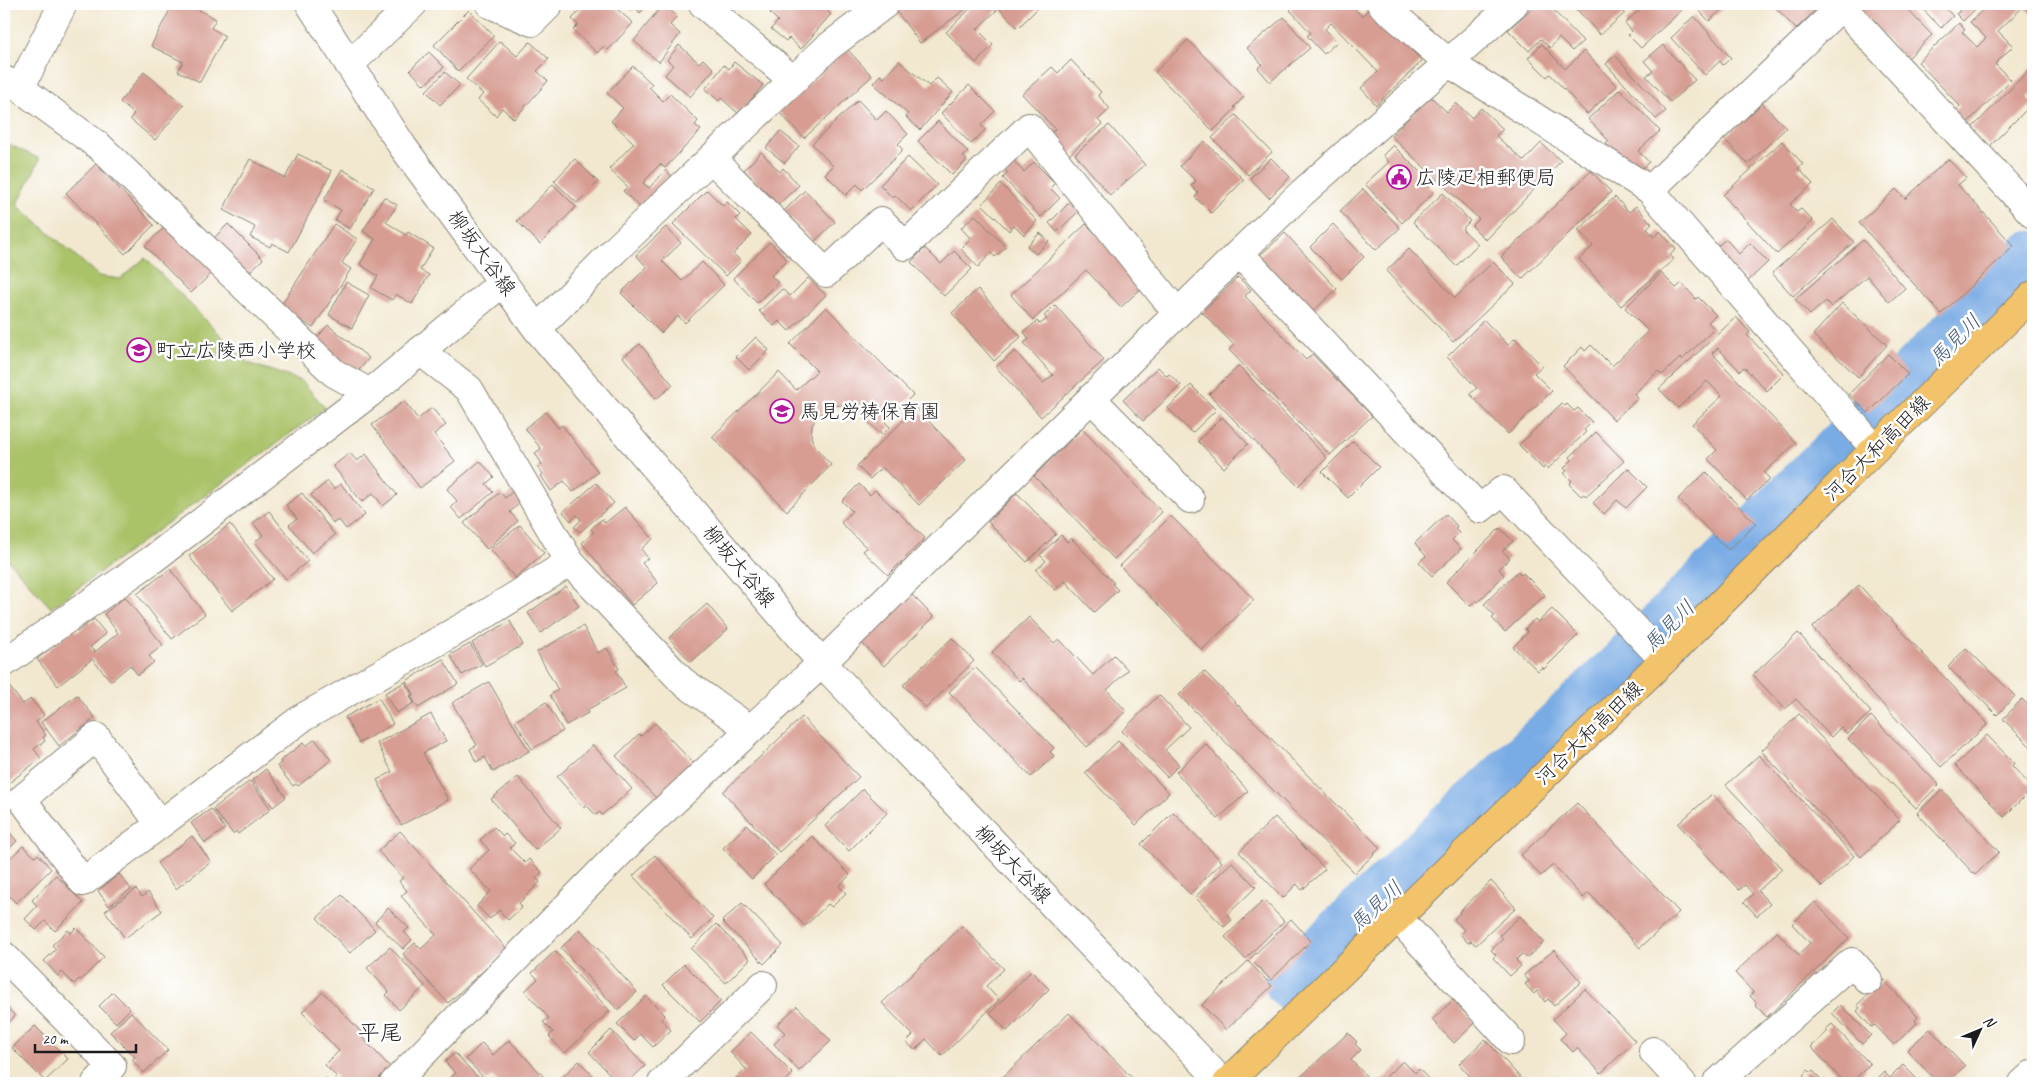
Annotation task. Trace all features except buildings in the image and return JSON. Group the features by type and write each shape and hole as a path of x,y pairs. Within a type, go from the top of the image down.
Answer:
{"main road":[{"name":"河合大和高田線","path":"1227,1083 1664,660 1875,449 2033,296"}],"street":[{"path":"63,4 12,84 100,147 334,373 370,393"},
{"name":"柳坂大谷線","path":"310,4 403,147 537,329 822,663 1222,1083"},
{"path":"349,65 413,4"},
{"path":"490,4 532,22 548,6"},
{"path":"703,4 793,80"},
{"path":"537,329 614,251 826,48 885,4"},
{"path":"1381,4 1449,64 1650,190 1875,449"},
{"path":"394,1083 634,838 822,663 1239,253 1302,193 1449,64 1514,4"},
{"path":"1650,190 1843,5 2033,214"},
{"path":"712,159 826,273 881,221 905,246 1029,127 1177,313"},
{"path":"1239,253 1480,509 1503,490 1664,660"},
{"path":"4,663 154,560 370,393 503,282"},
{"path":"420,351 469,389 570,562 682,681 750,729"},
{"path":"1091,398 1190,499"},
{"path":"159,824 96,737 22,799 83,882 302,718 488,614 570,562"},
{"path":"1397,917 1511,1041"},
{"path":"4,956 112,1066 96,1083"},
{"path":"1717,1083 1852,962 1868,980"},
{"path":"662,1083 764,985"},
{"path":"1653,1051 1682,1083"},
{"path":"2023,1083 2033,1074"}],"green space":[{"name":"町立広陵西小学校","path":"4,142 40,159 17,205 99,276 120,279 145,258 248,363 302,381 325,408 51,608 4,556"}],"waterway":[{"name":"馬見川","path":"1295,982 1625,670 2033,261"}],"place":[{"name":"広陵疋相郵便局","path":"1399,177"},
{"name":"町立広陵西小学校","path":"139,350"},
{"name":"馬見労祷保育園","path":"782,411"}],"district":[{"name":"平尾","path":"380,1033"}]}
